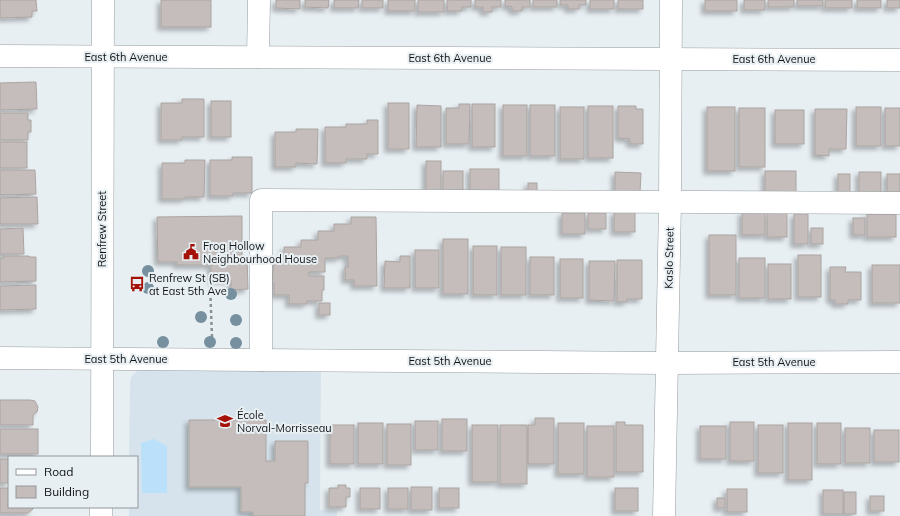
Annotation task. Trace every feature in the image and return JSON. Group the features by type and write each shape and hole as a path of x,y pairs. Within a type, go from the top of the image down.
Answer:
{"street":[{"name":"Renfrew Street","path":"102,456 103,0"},
{"path":"258,57 259,0"},
{"name":"Kaslo Street","path":"664,516 668,363 671,0"},
{"name":"East 6th Avenue","path":"0,56 900,60"},
{"path":"261,360 262,200 900,203"},
{"name":"East 5th Avenue","path":"0,358 668,363 900,362"}],"path":[{"path":"212,337 210,284 215,280"}],"shaded area":[{"name":"École Norval-Morrisseau","path":"137,371 321,371 320,510 337,511 337,516 129,516 129,508 138,508 138,456 129,456 130,385 131,377"},
{"path":"154,439 167,446 167,493 142,493 141,443"}],"building":[{"path":"0,0 36,0 37,11 32,11 32,17 0,18"},
{"path":"161,0 211,0 211,27 161,27"},
{"path":"276,0 300,0 300,9 276,8"},
{"path":"305,0 329,0 328,8 305,7"},
{"path":"334,0 359,0 358,8 334,8"},
{"path":"362,0 383,0 383,8 362,8"},
{"path":"388,0 415,0 415,11 388,11"},
{"path":"418,0 444,0 444,12 418,12"},
{"path":"447,0 471,0 471,7 462,7 462,11 447,11"},
{"path":"475,0 501,0 501,7 492,7 492,12 483,12 483,7 475,7"},
{"path":"505,0 530,0 530,7 522,7 522,11 512,11 512,7 505,6"},
{"path":"533,0 557,0 557,7 533,7"},
{"path":"560,0 586,0 586,5 579,5 579,9 568,9 568,5 560,5"},
{"path":"590,0 614,0 614,9 590,9"},
{"path":"618,0 643,0 643,9 618,9"},
{"path":"705,0 737,0 737,11 705,11"},
{"path":"744,0 765,0 765,10 744,10"},
{"path":"768,0 794,0 794,7 768,7"},
{"path":"797,0 823,0 823,6 797,6"},
{"path":"825,0 852,0 852,8 825,8"},
{"path":"857,0 881,0 881,8 857,8"},
{"path":"887,0 900,0 900,8 887,8"},
{"path":"36,82 37,109 0,110 0,83"},
{"path":"182,99 204,99 204,137 182,137 182,140 161,140 161,103 182,103"},
{"path":"211,101 231,101 231,137 211,137"},
{"path":"388,103 409,103 409,149 388,149"},
{"path":"459,104 470,104 469,144 446,144 446,108 459,108"},
{"path":"472,104 495,104 495,147 472,147"},
{"path":"417,105 441,106 441,147 416,147"},
{"path":"503,105 527,105 527,156 503,156"},
{"path":"530,105 555,105 555,156 530,156"},
{"path":"588,106 613,106 613,158 588,158"},
{"path":"618,106 636,106 636,109 643,109 643,144 630,144 630,139 618,138"},
{"path":"560,107 584,107 584,159 560,159"},
{"path":"707,107 735,107 735,171 707,171"},
{"path":"856,107 881,107 881,146 856,146"},
{"path":"739,108 765,108 765,167 739,167"},
{"path":"885,108 900,108 900,146 885,146"},
{"path":"815,109 847,109 846,149 829,149 829,156 815,155"},
{"path":"775,110 804,110 804,144 775,144"},
{"path":"0,113 28,113 28,120 31,120 31,132 28,132 28,140 0,140"},
{"path":"367,120 378,120 378,154 367,154 367,159 346,159 346,163 325,163 325,127 346,127 346,124 367,124"},
{"path":"296,129 318,129 317,164 296,163 296,167 275,167 275,132 296,132"},
{"path":"0,142 27,142 27,168 0,168"},
{"path":"232,157 252,157 252,193 233,193 233,196 210,196 210,160 232,160"},
{"path":"185,160 205,160 204,197 162,199 162,163 185,163"},
{"path":"426,161 441,161 441,192 426,192"},
{"path":"470,169 499,169 499,192 470,192"},
{"path":"0,170 35,170 36,194 0,195"},
{"path":"443,171 463,171 463,192 443,192"},
{"path":"765,171 796,171 796,194 765,194"},
{"path":"615,172 641,173 640,192 615,191"},
{"path":"859,172 881,172 881,193 859,193"},
{"path":"838,174 850,174 850,192 838,192"},
{"path":"887,174 900,174 900,194 887,194"},
{"path":"528,183 537,183 537,195 528,195"},
{"path":"37,197 38,224 0,224 0,198"},
{"path":"614,212 635,212 635,232 614,232"},
{"path":"742,212 765,212 765,235 742,235"},
{"path":"562,213 585,213 585,234 562,234"},
{"path":"588,213 606,213 606,229 588,229"},
{"path":"767,213 787,213 787,237 767,237"},
{"path":"794,214 808,214 808,244 794,244"},
{"path":"867,214 896,214 896,237 867,237"},
{"path":"242,216 242,257 247,256 248,289 231,290 231,280 211,280 211,265 177,265 177,262 158,262 157,217"},
{"path":"351,217 376,217 377,286 354,286 354,280 345,280 345,267 348,267 348,256 339,256 339,258 325,258 325,272 309,272 309,276 324,276 322,301 307,301 307,304 289,304 289,295 274,295 274,283 272,283 274,257 284,257 284,247 301,247 301,240 318,240 318,231 334,231 334,224 351,224"},
{"path":"853,218 865,218 865,235 853,235"},
{"path":"23,228 24,254 0,254 0,229"},
{"path":"811,228 823,228 823,244 811,244"},
{"path":"709,235 736,235 736,295 709,295"},
{"path":"443,239 468,239 468,294 443,294"},
{"path":"473,246 497,246 497,295 473,295"},
{"path":"501,247 526,247 526,295 501,295"},
{"path":"415,250 439,250 439,288 415,288"},
{"path":"798,255 821,255 821,297 798,297"},
{"path":"4,256 36,257 36,281 0,282 0,258 4,258"},
{"path":"400,256 410,256 410,288 384,288 385,261 400,262"},
{"path":"530,257 554,257 554,295 530,295"},
{"path":"739,258 765,258 765,298 739,298"},
{"path":"560,259 583,259 583,298 560,298"},
{"path":"617,260 642,260 642,299 627,299 627,302 617,302"},
{"path":"589,261 615,261 614,301 589,300"},
{"path":"768,264 791,264 791,299 768,299"},
{"path":"872,265 900,265 900,303 872,303"},
{"path":"830,267 846,267 845,272 861,272 861,300 848,300 848,304 835,304 835,300 830,300"},
{"path":"36,285 36,309 0,310 0,286"},
{"path":"319,303 330,303 330,315 319,315"},
{"path":"0,400 35,401 38,407 37,412 33,415 33,425 0,425"},
{"path":"535,418 554,418 554,464 528,464 528,425 535,425"},
{"path":"442,419 467,419 467,451 442,451"},
{"path":"189,420 266,420 266,461 275,461 275,441 308,441 308,483 305,483 305,516 253,516 253,512 241,512 241,487 189,487"},
{"path":"415,421 438,421 438,450 415,450"},
{"path":"616,422 625,422 625,425 643,425 643,472 616,472"},
{"path":"730,422 754,422 754,461 730,461"},
{"path":"358,423 383,423 383,464 358,464"},
{"path":"558,423 584,423 584,474 558,474"},
{"path":"788,423 812,423 812,480 788,480"},
{"path":"817,423 841,423 841,464 817,464"},
{"path":"387,424 411,424 411,465 387,465"},
{"path":"330,425 354,425 354,464 330,464"},
{"path":"472,425 498,425 498,482 472,482"},
{"path":"500,425 527,425 527,484 500,484"},
{"path":"758,425 783,425 783,473 758,473"},
{"path":"587,426 614,426 614,477 587,477"},
{"path":"700,426 726,426 726,459 700,459"},
{"path":"845,428 870,428 870,463 845,463"},
{"path":"0,429 38,429 38,454 0,454"},
{"path":"874,430 899,430 899,462 874,462"},
{"path":"0,459 8,459 8,483 0,483"},
{"path":"338,485 346,485 346,488 350,488 350,497 346,497 346,507 329,507 329,488 338,488"},
{"path":"411,487 432,487 432,510 411,510"},
{"path":"0,488 8,488 8,508 33,508 28,513 0,513"},
{"path":"360,488 380,488 380,509 360,509"},
{"path":"388,488 408,488 408,509 388,509"},
{"path":"439,488 459,488 459,508 439,508"},
{"path":"615,488 638,488 638,511 615,511"},
{"path":"727,489 747,489 747,512 727,512"},
{"path":"823,490 843,490 843,514 823,514"},
{"path":"844,492 856,492 856,514 844,514"},
{"path":"870,496 884,496 884,511 870,511"},
{"path":"717,498 725,498 725,508 717,508"}],"place":[{"name":"Frog Hollow Neighbourhood House","path":"191,252"},
{"name":"Renfrew St (SB) at East 5th Ave","path":"137,284"},
{"name":"École Norval-Morrisseau","path":"225,421"}]}
